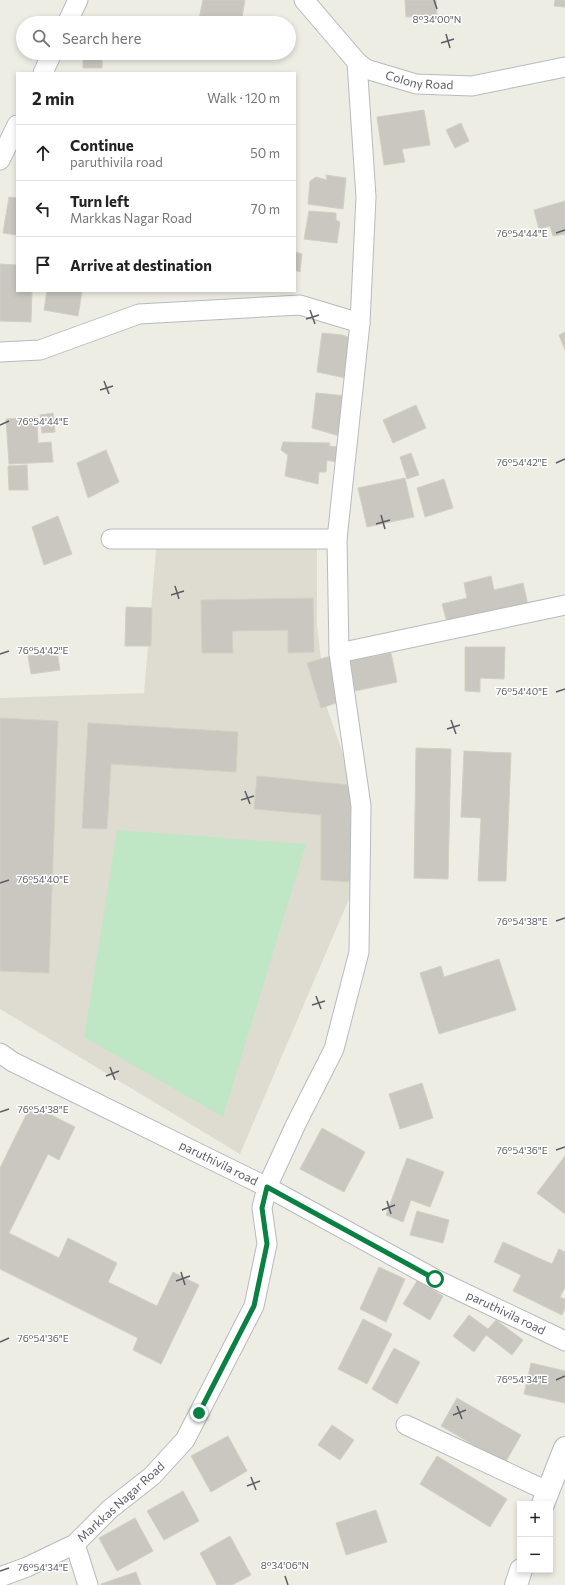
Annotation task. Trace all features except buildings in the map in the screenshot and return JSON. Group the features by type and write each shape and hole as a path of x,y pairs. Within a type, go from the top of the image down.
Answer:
{"main road":[{"path":"545,1497 565,1448"},
{"path":"516,1585 520,1573"}],"street":[{"path":"70,16 78,0"},
{"name":"Colony Road","path":"304,0 357,62 366,69 416,84 472,86 565,67"},
{"path":"43,72 49,60"},
{"name":"Markkas Nagar Road","path":"0,1577 27,1567 75,1544 110,1510 152,1476 185,1440 254,1306 267,1244 262,1208 267,1187 296,1124 334,1049 359,952 361,806 339,653 337,539 360,323 366,197 357,62"},
{"path":"0,160 16,127"},
{"path":"0,352 40,350 140,314 300,305 360,323"},
{"path":"111,539 337,539"},
{"path":"339,653 565,605"},
{"name":"paruthivila road","path":"0,1053 13,1062 267,1187 435,1279 565,1340"},
{"path":"406,1425 545,1497"},
{"path":"75,1544 88,1585"}],"shaded area":[{"path":"317,541 317,626 327,708 352,780 355,885 240,1154 0,1009 0,698 144,693 156,549"}],"green space":[{"path":"117,830 306,844 223,1117 84,1037"}],"route":[{"path":"199,1413 254,1306 267,1244 262,1208 267,1187 435,1279"}]}
